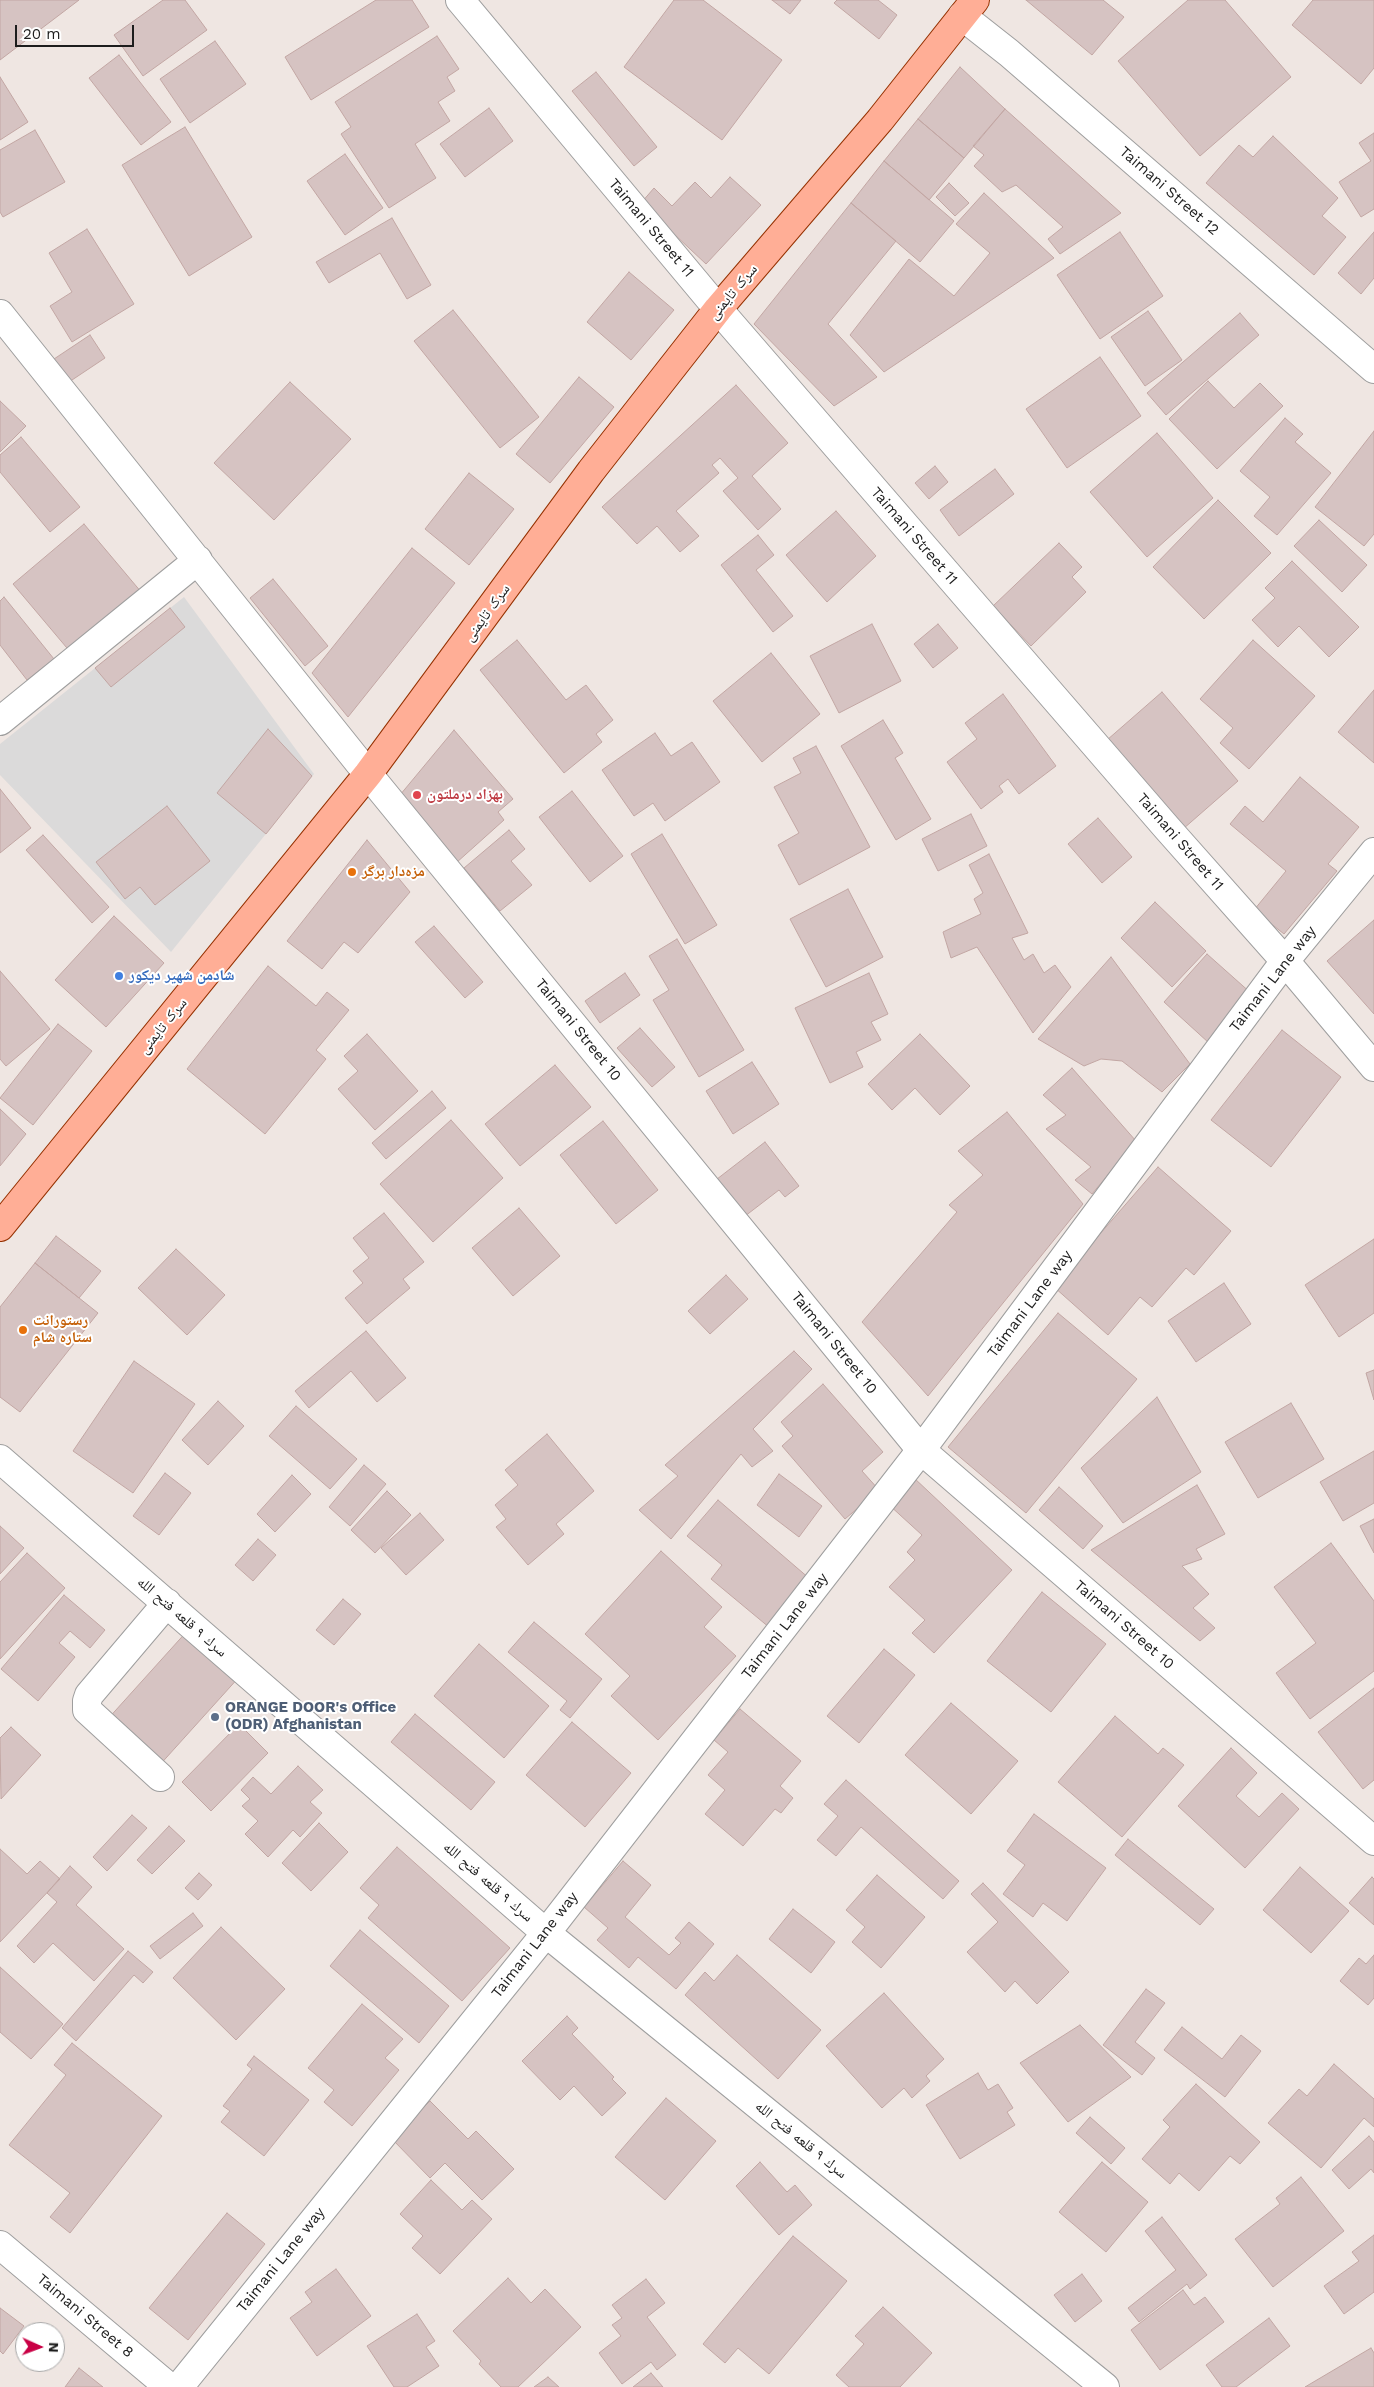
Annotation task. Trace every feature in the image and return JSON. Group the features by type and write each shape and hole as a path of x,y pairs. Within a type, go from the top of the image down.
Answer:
{"main road":[{"name":"سرک تایمنی","path":"0,1227 368,774 591,471 718,309 880,120 968,8"}],"street":[{"name":"Taimani Street 11","path":"460,0 718,309 1167,828 1285,961 1374,1067"},
{"name":"Taimani Street 12","path":"968,8 1009,53 1374,369"},
{"name":"Taimani Street 10","path":"0,314 368,774 921,1450 1374,1841"},
{"path":"0,721 198,560"},
{"name":"Taimani Lane way","path":"179,2387 546,1932 921,1450 1285,961 1374,852"},
{"name":"سرك ٩ قلعه فتح الله","path":"0,1458 546,1932 1105,2387"},
{"path":"160,1777 87,1710 87,1701 89,1695 167,1604"},
{"name":"Taimani Street 8","path":"0,2245 169,2387"}],"shaded area":[{"path":"184,597 314,774 171,952 0,775 0,744"}],"building":[{"path":"0,0 79,0 0,60"},
{"path":"163,0 185,0 207,30 143,76 114,35"},
{"path":"376,0 412,0 429,27 311,100 285,57"},
{"path":"674,0 703,0 782,60 722,140 624,67"},
{"path":"772,0 801,0 790,14"},
{"path":"837,0 878,0 897,15 879,39 834,3"},
{"path":"1026,0 1103,0 1124,17 1092,55"},
{"path":"1188,0 1225,0 1291,77 1200,156 1118,61"},
{"path":"1313,0 1374,0 1374,68 1361,84 1292,25"},
{"path":"437,36 459,69 447,77 455,91 438,102 450,121 415,144 436,178 389,208 341,134 351,127 335,102"},
{"path":"215,41 246,84 190,123 160,79"},
{"path":"119,55 171,122 141,145 89,78"},
{"path":"960,67 1005,109 964,158 918,119"},
{"path":"596,72 657,147 634,166 572,91"},
{"path":"0,77 28,122 0,140"},
{"path":"489,108 513,141 465,177 440,144"},
{"path":"1005,109 1121,213 1060,254 1048,239 1063,227 1016,185 1002,192 974,166 984,155 973,146"},
{"path":"918,119 964,158 929,200 884,161"},
{"path":"185,127 252,237 189,276 122,165"},
{"path":"35,130 65,182 3,217 0,212 0,150"},
{"path":"1374,133 1374,209 1361,217 1339,182 1371,161 1359,143"},
{"path":"1273,136 1338,198 1322,216 1346,237 1314,275 1206,183 1239,145 1253,157"},
{"path":"345,154 383,208 345,235 307,181"},
{"path":"884,161 954,221 920,262 851,203"},
{"path":"730,177 761,205 706,264 641,203 654,188 672,206 695,182 711,198"},
{"path":"949,183 969,203 955,216 936,197"},
{"path":"984,193 1054,258 884,372 850,335 909,259 954,296 990,253 956,224"},
{"path":"851,203 896,241 828,324 877,377 834,406 754,324"},
{"path":"392,218 431,285 407,299 380,253 329,283 316,262"},
{"path":"87,229 134,304 72,342 50,306 72,292 49,253"},
{"path":"1120,232 1163,296 1100,339 1057,275"},
{"path":"1374,232 1374,278 1361,294 1338,273"},
{"path":"629,272 674,310 631,360 587,322"},
{"path":"453,310 539,417 500,448 414,341"},
{"path":"1148,311 1182,360 1145,386 1111,337"},
{"path":"1240,313 1259,335 1166,415 1147,393"},
{"path":"90,335 105,358 66,384 51,361"},
{"path":"1100,357 1141,416 1067,468 1026,409"},
{"path":"579,377 614,407 550,483 516,454"},
{"path":"1208,381 1234,408 1260,383 1283,406 1217,469 1169,419"},
{"path":"290,382 351,439 274,520 214,463"},
{"path":"736,385 788,443 752,476 781,509 758,530 723,491 738,478 720,458 712,465 719,473 676,511 699,536 680,552 657,526 637,544 602,507"},
{"path":"0,401 26,426 0,452"},
{"path":"1285,418 1303,434 1295,442 1331,473 1277,535 1254,516 1270,497 1240,471"},
{"path":"1374,431 1374,534 1364,546 1315,507"},
{"path":"1157,433 1213,498 1147,557 1090,492"},
{"path":"21,437 80,507 50,532 0,472 0,455"},
{"path":"935,466 948,482 929,499 915,483"},
{"path":"995,469 1014,494 959,536 940,510"},
{"path":"469,473 514,509 469,565 425,529"},
{"path":"1218,500 1271,553 1204,619 1153,567"},
{"path":"836,511 876,556 827,602 786,555"},
{"path":"1319,520 1367,565 1342,592 1294,546"},
{"path":"84,524 142,593 72,654 13,584"},
{"path":"758,535 774,555 756,570 793,616 773,632 721,565"},
{"path":"1059,543 1082,567 1072,577 1086,592 1031,646 993,606"},
{"path":"412,548 455,583 348,717 312,673"},
{"path":"1292,561 1359,627 1329,657 1299,626 1278,647 1252,620 1275,598 1265,588"},
{"path":"273,579 328,646 305,666 250,598"},
{"path":"4,597 54,659 27,680 0,645 0,601"},
{"path":"170,608 185,627 111,687 95,668"},
{"path":"872,624 901,681 839,713 810,656"},
{"path":"938,624 958,648 933,668 914,644"},
{"path":"517,640 566,700 586,685 613,720 596,734 602,742 564,773 480,670"},
{"path":"1253,640 1315,696 1249,769 1220,743 1233,728 1200,699"},
{"path":"771,653 820,714 762,762 713,701"},
{"path":"1374,690 1374,763 1338,732"},
{"path":"1162,692 1238,781 1183,829 1107,740"},
{"path":"1003,694 1056,766 1019,794 1008,779 999,786 1003,792 981,809 947,762 977,739 965,723"},
{"path":"883,720 903,753 895,758 931,819 896,840 841,746"},
{"path":"268,729 312,776 266,834 217,793"},
{"path":"454,730 513,799 498,812 504,820 456,863 400,795"},
{"path":"655,733 671,756 692,742 720,782 665,821 653,803 634,816 602,770"},
{"path":"816,746 870,847 799,885 778,845 799,833 774,787 801,773 793,758"},
{"path":"1300,777 1359,827 1328,864 1337,871 1284,934 1254,910 1286,871 1230,824 1245,806 1263,822"},
{"path":"0,789 31,828 0,853"},
{"path":"572,791 623,856 590,882 539,817"},
{"path":"167,806 210,861 155,905 140,887 125,899 96,862"},
{"path":"971,814 987,846 938,871 922,839"},
{"path":"1098,818 1132,857 1102,883 1068,844"},
{"path":"509,830 525,849 511,861 532,885 500,911 464,868"},
{"path":"662,834 717,925 685,944 631,854"},
{"path":"43,835 109,907 92,923 26,850"},
{"path":"367,840 410,892 358,953 344,942 322,969 287,941"},
{"path":"989,854 1028,933 1012,938 1024,960 1033,954 1044,973 1055,965 1071,987 1033,1033 977,947 951,958 943,932 981,914 974,899 983,893 969,865"},
{"path":"848,889 883,957 826,987 790,919"},
{"path":"1155,902 1206,951 1172,987 1121,938"},
{"path":"114,916 164,963 106,1027 55,980"},
{"path":"1374,920 1374,1014 1327,961"},
{"path":"434,926 483,982 465,998 415,942"},
{"path":"677,939 744,1050 699,1077 653,1000 669,990 649,956"},
{"path":"1207,954 1252,994 1209,1043 1164,1002"},
{"path":"1111,957 1190,1064 1162,1092 1122,1061 1101,1059 1084,1066 1038,1039"},
{"path":"268,966 316,1006 327,992 349,1010 316,1050 326,1059 265,1134 187,1069"},
{"path":"0,971 50,1029 6,1066 0,1059"},
{"path":"625,973 640,995 600,1023 585,1001"},
{"path":"869,973 888,1014 871,1022 881,1040 856,1052 863,1067 830,1083 795,1008"},
{"path":"58,1024 92,1051 33,1125 0,1098"},
{"path":"640,1028 675,1067 652,1087 617,1048"},
{"path":"1282,1030 1341,1077 1271,1167 1211,1120"},
{"path":"367,1034 418,1091 375,1130 338,1089 358,1071 344,1056"},
{"path":"920,1034 970,1086 940,1115 915,1088 892,1110 868,1084"},
{"path":"752,1062 779,1104 733,1134 706,1091"},
{"path":"555,1065 591,1107 520,1166 485,1124"},
{"path":"1072,1068 1136,1141 1092,1194 1075,1180 1091,1167 1046,1129 1066,1115 1043,1095"},
{"path":"432,1091 446,1108 386,1159 372,1143"},
{"path":"0,1109 26,1134 0,1166"},
{"path":"1007,1112 1083,1204 928,1396 862,1322 957,1212 949,1205 983,1175 958,1151"},
{"path":"451,1120 503,1178 433,1242 380,1184"},
{"path":"603,1121 658,1190 616,1224 560,1155"},
{"path":"765,1142 799,1186 785,1197 779,1190 736,1223 708,1186"},
{"path":"1158,1167 1231,1231 1194,1275 1186,1268 1152,1307 1140,1297 1108,1335 1054,1287"},
{"path":"519,1208 560,1256 513,1296 472,1248"},
{"path":"384,1213 424,1262 403,1279 410,1288 367,1324 345,1298 363,1283 353,1271 369,1258 353,1238"},
{"path":"56,1236 101,1271 79,1298 35,1263"},
{"path":"1374,1239 1374,1313 1339,1337 1305,1285"},
{"path":"176,1249 225,1295 187,1335 138,1288"},
{"path":"35,1263 98,1313 20,1412 0,1397 0,1307"},
{"path":"726,1275 748,1299 710,1334 688,1311"},
{"path":"1224,1283 1251,1324 1196,1362 1168,1321"},
{"path":"1058,1313 1137,1379 1026,1513 948,1447"},
{"path":"366,1331 406,1378 377,1402 351,1371 309,1408 295,1391"},
{"path":"794,1351 812,1369 753,1429 773,1451 752,1467 741,1454 671,1539 639,1510 678,1476 665,1465"},
{"path":"134,1361 195,1404 133,1493 73,1451"},
{"path":"1374,1370 1374,1400 1366,1373"},
{"path":"823,1384 883,1452 862,1471 879,1490 845,1519 782,1446 793,1436 781,1422"},
{"path":"1157,1397 1201,1472 1123,1523 1081,1468"},
{"path":"218,1401 244,1426 208,1465 182,1440"},
{"path":"1291,1403 1324,1459 1258,1498 1225,1442"},
{"path":"296,1406 357,1459 330,1489 269,1436"},
{"path":"547,1434 594,1491 556,1524 564,1534 528,1565 496,1527 506,1519 495,1505 518,1485 505,1470"},
{"path":"1374,1451 1374,1503 1343,1521 1320,1482"},
{"path":"364,1465 386,1484 350,1526 329,1507"},
{"path":"165,1473 191,1493 159,1535 133,1516"},
{"path":"779,1474 822,1506 799,1537 757,1505"},
{"path":"292,1475 311,1494 275,1532 257,1514"},
{"path":"913,1477 1012,1570 934,1653 912,1633 925,1620 889,1587 915,1560 907,1552 922,1535 888,1504"},
{"path":"1197,1485 1225,1534 1196,1549 1202,1559 1182,1566 1209,1594 1193,1608 1215,1628 1200,1641 1091,1550"},
{"path":"1059,1487 1103,1526 1083,1549 1039,1510"},
{"path":"387,1491 411,1515 375,1553 351,1530"},
{"path":"718,1500 810,1579 770,1628 711,1579 722,1565 687,1536"},
{"path":"420,1513 444,1540 406,1575 381,1548"},
{"path":"1374,1519 1374,1553 1360,1526"},
{"path":"0,1526 24,1548 0,1574"},
{"path":"258,1539 276,1555 253,1581 235,1565"},
{"path":"1331,1543 1374,1601 1374,1671 1310,1719 1276,1673 1316,1643 1274,1587"},
{"path":"661,1551 722,1607 704,1627 736,1656 658,1740 611,1696 630,1676 585,1634"},
{"path":"27,1553 65,1588 0,1659 0,1582"},
{"path":"1042,1592 1106,1644 1051,1712 987,1661"},
{"path":"64,1595 105,1630 90,1648 70,1631 59,1643 75,1657 38,1701 1,1669"},
{"path":"343,1599 361,1614 334,1645 316,1630"},
{"path":"534,1622 602,1679 570,1718 560,1710 567,1701 508,1652"},
{"path":"189,1629 240,1676 157,1768 106,1721"},
{"path":"479,1644 549,1706 504,1758 434,1696"},
{"path":"884,1649 915,1675 859,1743 827,1716"},
{"path":"1374,1688 1374,1780 1363,1789 1318,1732"},
{"path":"951,1703 1018,1761 971,1814 905,1755"},
{"path":"740,1709 801,1761 780,1786 793,1798 781,1813 775,1809 743,1846 705,1814 725,1790 708,1775 728,1752 714,1740"},
{"path":"415,1714 495,1782 471,1810 391,1742"},
{"path":"1115,1716 1158,1754 1163,1748 1184,1765 1122,1837 1058,1782"},
{"path":"572,1722 631,1773 585,1827 526,1775"},
{"path":"239,1724 268,1753 211,1811 182,1782"},
{"path":"11,1727 41,1755 1,1799 0,1738"},
{"path":"1231,1748 1257,1773 1236,1796 1259,1817 1282,1793 1299,1809 1245,1868 1178,1806"},
{"path":"298,1766 323,1790 310,1802 322,1813 300,1837 293,1830 268,1857 245,1834 258,1821 242,1806 250,1799 241,1790 253,1777 271,1794"},
{"path":"846,1780 959,1881 943,1899 861,1827 836,1856 817,1840 838,1816 824,1804"},
{"path":"1034,1814 1106,1868 1067,1921 1043,1903 1033,1917 1003,1894 1025,1865 1007,1851"},
{"path":"132,1815 147,1828 107,1871 93,1857"},
{"path":"319,1823 348,1852 311,1891 282,1863"},
{"path":"169,1826 185,1841 152,1874 137,1860"},
{"path":"1128,1839 1214,1909 1200,1925 1115,1855"},
{"path":"397,1847 510,1948 462,2001 368,1918 379,1905 360,1888"},
{"path":"0,1849 27,1874 40,1861 60,1879 0,1942"},
{"path":"623,1861 651,1885 625,1917 669,1955 681,1943 675,1938 689,1922 714,1944 676,1989 638,1957 629,1968 597,1940 608,1928 584,1907"},
{"path":"70,1866 92,1887 76,1905 124,1949 94,1981 53,1943 34,1963 17,1946 57,1902 47,1893"},
{"path":"1300,1867 1349,1911 1311,1953 1263,1910"},
{"path":"199,1873 212,1885 198,1900 185,1888"},
{"path":"877,1875 925,1917 881,1968 852,1942 865,1927 846,1910"},
{"path":"1372,1877 1374,1879 1374,1925 1349,1903"},
{"path":"983,1883 1069,1972 1037,2004 1015,1981 1005,1992 967,1952 998,1922 971,1894"},
{"path":"793,1909 835,1942 811,1973 769,1939"},
{"path":"193,1913 203,1926 160,1959 150,1946"},
{"path":"221,1927 285,1989 236,2040 173,1978"},
{"path":"360,1930 449,2006 419,2043 330,1966"},
{"path":"128,1951 153,1972 143,1983 134,1975 76,2041 62,2028"},
{"path":"737,1955 821,2030 778,2079 685,1995 705,1972 714,1981"},
{"path":"1374,1955 1374,1998 1368,2005 1340,1981 1359,1958 1366,1964"},
{"path":"0,1967 63,2024 31,2059 0,2032"},
{"path":"1146,1989 1165,2003 1135,2042 1155,2058 1142,2075 1103,2045"},
{"path":"884,1993 944,2059 926,2076 930,2081 912,2098 904,2088 882,2108 826,2046"},
{"path":"362,2004 403,2039 385,2058 399,2070 352,2126 324,2102 334,2090 308,2068"},
{"path":"567,2016 578,2028 572,2034 614,2077 612,2079 626,2093 602,2116 574,2086 560,2100 522,2061"},
{"path":"1080,2025 1131,2077 1068,2122 1020,2063"},
{"path":"1182,2027 1222,2059 1241,2035 1261,2051 1225,2097 1164,2050"},
{"path":"72,2043 162,2116 70,2233 50,2217 70,2193 9,2145 66,2075 54,2065"},
{"path":"254,2056 309,2100 264,2156 221,2122 230,2111 223,2106 252,2069 247,2065"},
{"path":"1334,2064 1374,2099 1374,2127 1364,2118 1321,2168 1268,2123 1299,2089 1307,2096"},
{"path":"978,2073 988,2090 998,2084 1013,2108 1007,2112 1015,2125 960,2159 926,2105"},
{"path":"1196,2084 1260,2142 1240,2164 1230,2156 1199,2191 1179,2173 1170,2184 1142,2159 1170,2127 1163,2120"},
{"path":"666,2098 716,2141 665,2200 615,2157"},
{"path":"430,2101 468,2139 476,2131 514,2169 482,2200 445,2163 430,2178 392,2139"},
{"path":"1090,2117 1125,2148 1111,2164 1076,2133"},
{"path":"1369,2136 1374,2142 1374,2173 1371,2169 1349,2189 1332,2170"},
{"path":"760,2162 787,2192 795,2185 812,2205 779,2235 736,2186"},
{"path":"1102,2162 1148,2202 1106,2252 1059,2212"},
{"path":"1301,2177 1344,2231 1273,2287 1235,2239 1280,2204 1276,2198"},
{"path":"431,2180 462,2210 472,2200 492,2219 440,2274 412,2248 423,2236 400,2214"},
{"path":"227,2213 265,2244 188,2340 149,2308"},
{"path":"1162,2217 1207,2275 1190,2289 1187,2284 1139,2322 1128,2308 1176,2270 1145,2231"},
{"path":"1374,2235 1374,2292 1344,2314 1324,2286 1359,2261 1352,2252"},
{"path":"793,2236 847,2281 769,2374 738,2348 725,2363 703,2344"},
{"path":"336,2269 371,2316 317,2356 290,2318 312,2302 305,2292"},
{"path":"1082,2274 1102,2301 1075,2322 1054,2295"},
{"path":"508,2278 531,2303 545,2289 581,2327 518,2387 501,2387 479,2364 481,2361 453,2331"},
{"path":"646,2279 665,2303 647,2317 676,2355 657,2370 651,2362 622,2384 599,2353 621,2336 612,2325 622,2318 612,2305"},
{"path":"1183,2290 1194,2305 1205,2297 1224,2322 1160,2370 1131,2330"},
{"path":"883,2307 932,2353 900,2387 849,2387 836,2375 864,2344 855,2336"},
{"path":"0,2308 19,2322 15,2322 15,2338 3,2354 0,2351"},
{"path":"417,2314 435,2341 426,2347 439,2366 407,2387 394,2387 367,2346"},
{"path":"1269,2318 1290,2346 1236,2387 1222,2387 1206,2365"},
{"path":"1371,2348 1374,2353 1374,2387 1305,2387"},
{"path":"79,2368 103,2387 65,2387"},
{"path":"651,2373 663,2387 633,2387"},
{"path":"548,2377 559,2387 534,2387"}],"place":[{"name":"بهزاد درملتون","path":"417,795"},
{"name":"مزه‌دار برگر","path":"352,872"},
{"name":"شادمن شهیر دیکور","path":"119,976"},
{"name":"رستورانت ستاره شام","path":"23,1330"},
{"name":"ORANGE DOOR's Office (ODR) Afghanistan","path":"215,1717"}]}
